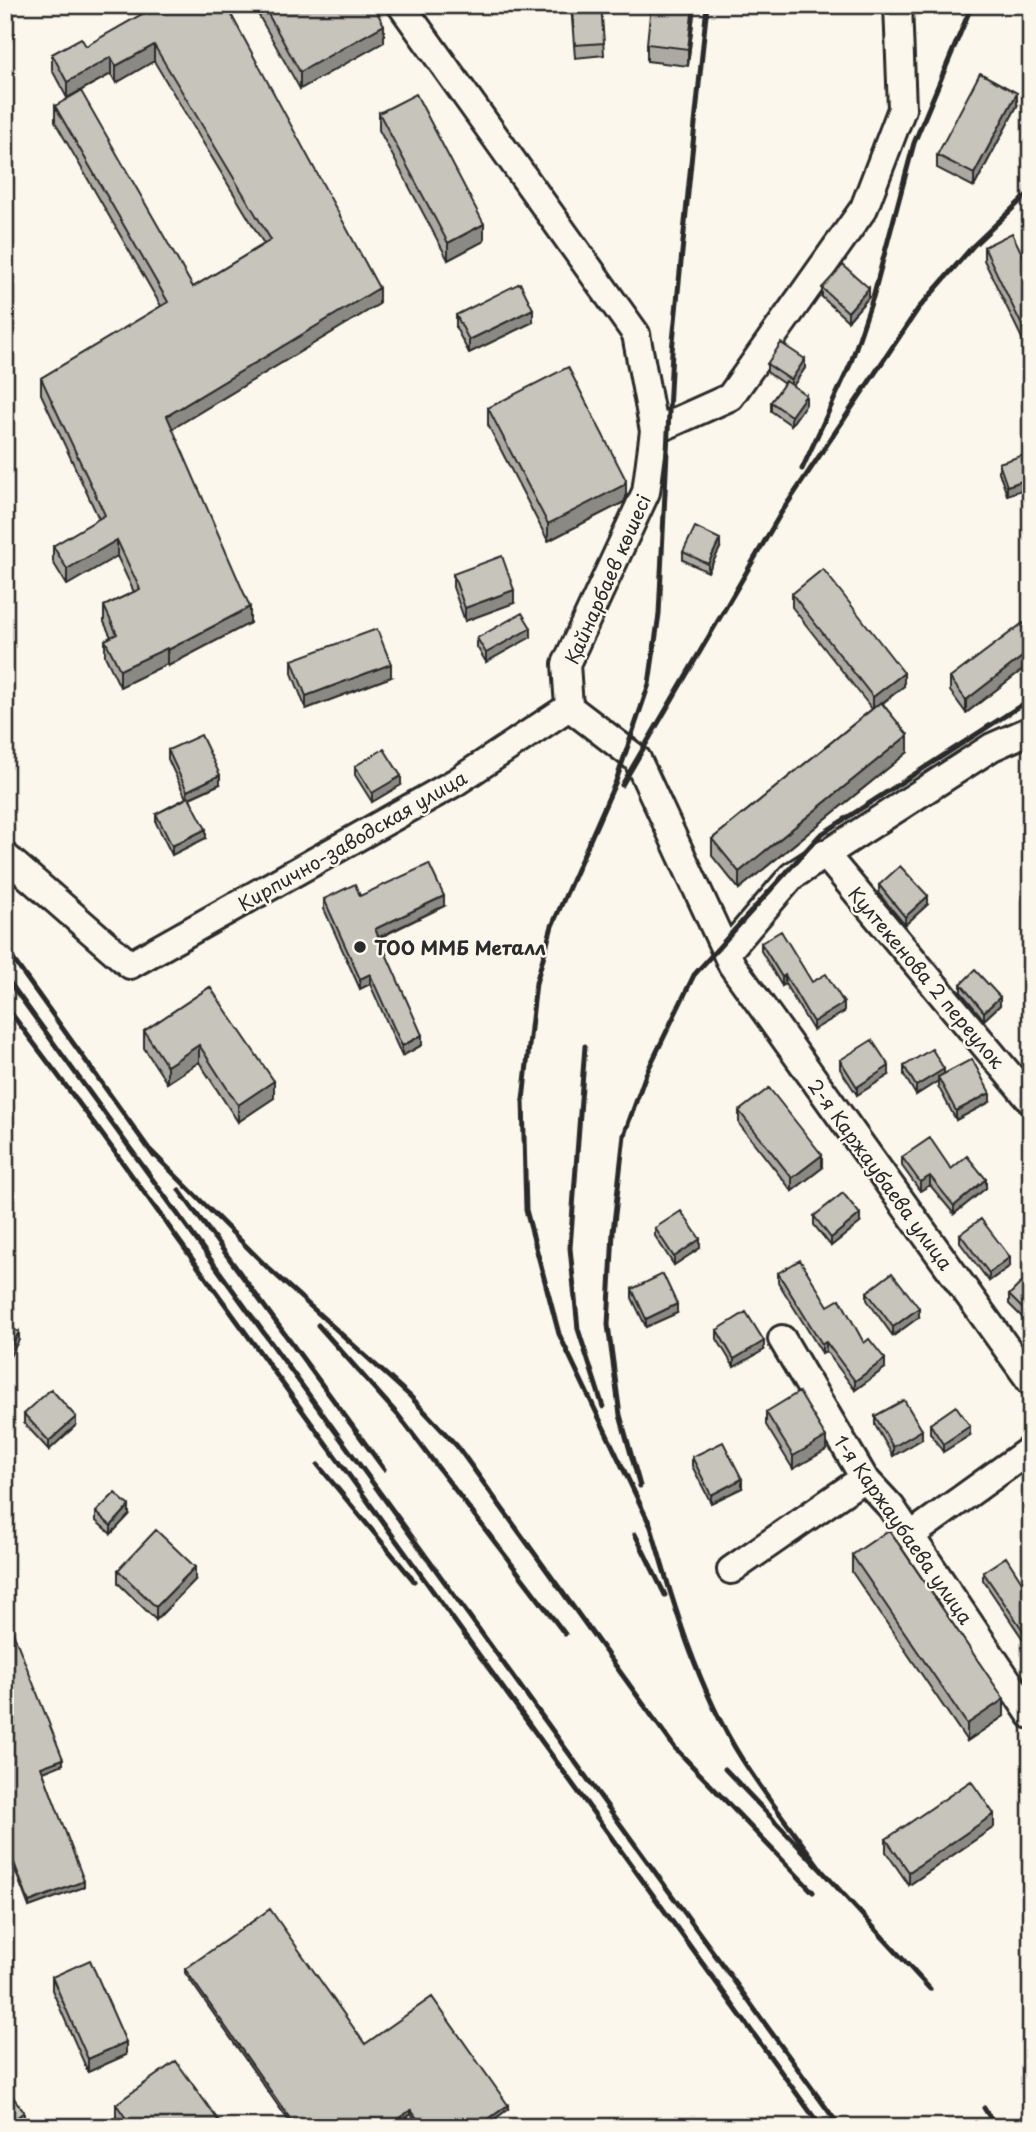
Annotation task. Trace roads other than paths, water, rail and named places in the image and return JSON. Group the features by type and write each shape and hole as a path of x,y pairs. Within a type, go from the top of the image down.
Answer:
{"street":[{"name":"Қайнарбаев көшесі","path":"401,5 636,334 654,431 646,492 566,664 569,707"},
{"path":"654,431 730,397 864,208 902,109 898,5"},
{"path":"569,707 637,759 729,959 792,876 992,747 1031,730"},
{"name":"Кирпично-заводская улица","path":"5,856 130,965 456,782 569,707"},
{"name":"Култекенова 2 переулок","path":"824,853 1031,1101"},
{"name":"2-я Каржаубаева улица","path":"729,959 1031,1382"},
{"name":"1-я Каржаубаева улица","path":"782,1339 864,1478 891,1507 1031,1715"},
{"path":"910,1536 1031,1449"},
{"path":"731,1570 864,1478"}],"railway":[{"path":"651,1527 559,1334 526,1210 523,1100 536,983 552,926 616,781 649,684 659,614 672,351 707,5"},
{"path":"802,469 850,365 873,297 914,143 972,5"},
{"path":"622,785 781,513 918,309 973,246 1031,191"},
{"path":"640,1486 620,1415 608,1325 613,1232 624,1135 646,1074 694,975 820,835 1031,699"},
{"path":"5,948 154,1156"},
{"path":"5,976 840,2127"},
{"path":"5,1005 96,1126 821,2127"},
{"path":"585,1046 570,1248 578,1329 603,1407"},
{"path":"149,1149 267,1267 410,1396 457,1446 675,1748 813,1892"},
{"path":"179,1190 384,1469"},
{"path":"318,1325 398,1415 565,1634"},
{"path":"318,1465 414,1581"},
{"path":"649,1520 687,1643 726,1732 771,1802 823,1872 725,1769"},
{"path":"635,1534 665,1595"},
{"path":"823,1872 930,1989"},
{"path":"984,2108 996,2127"}],"place":[{"name":"ТОО ММБ Металл","path":"360,947"}]}
